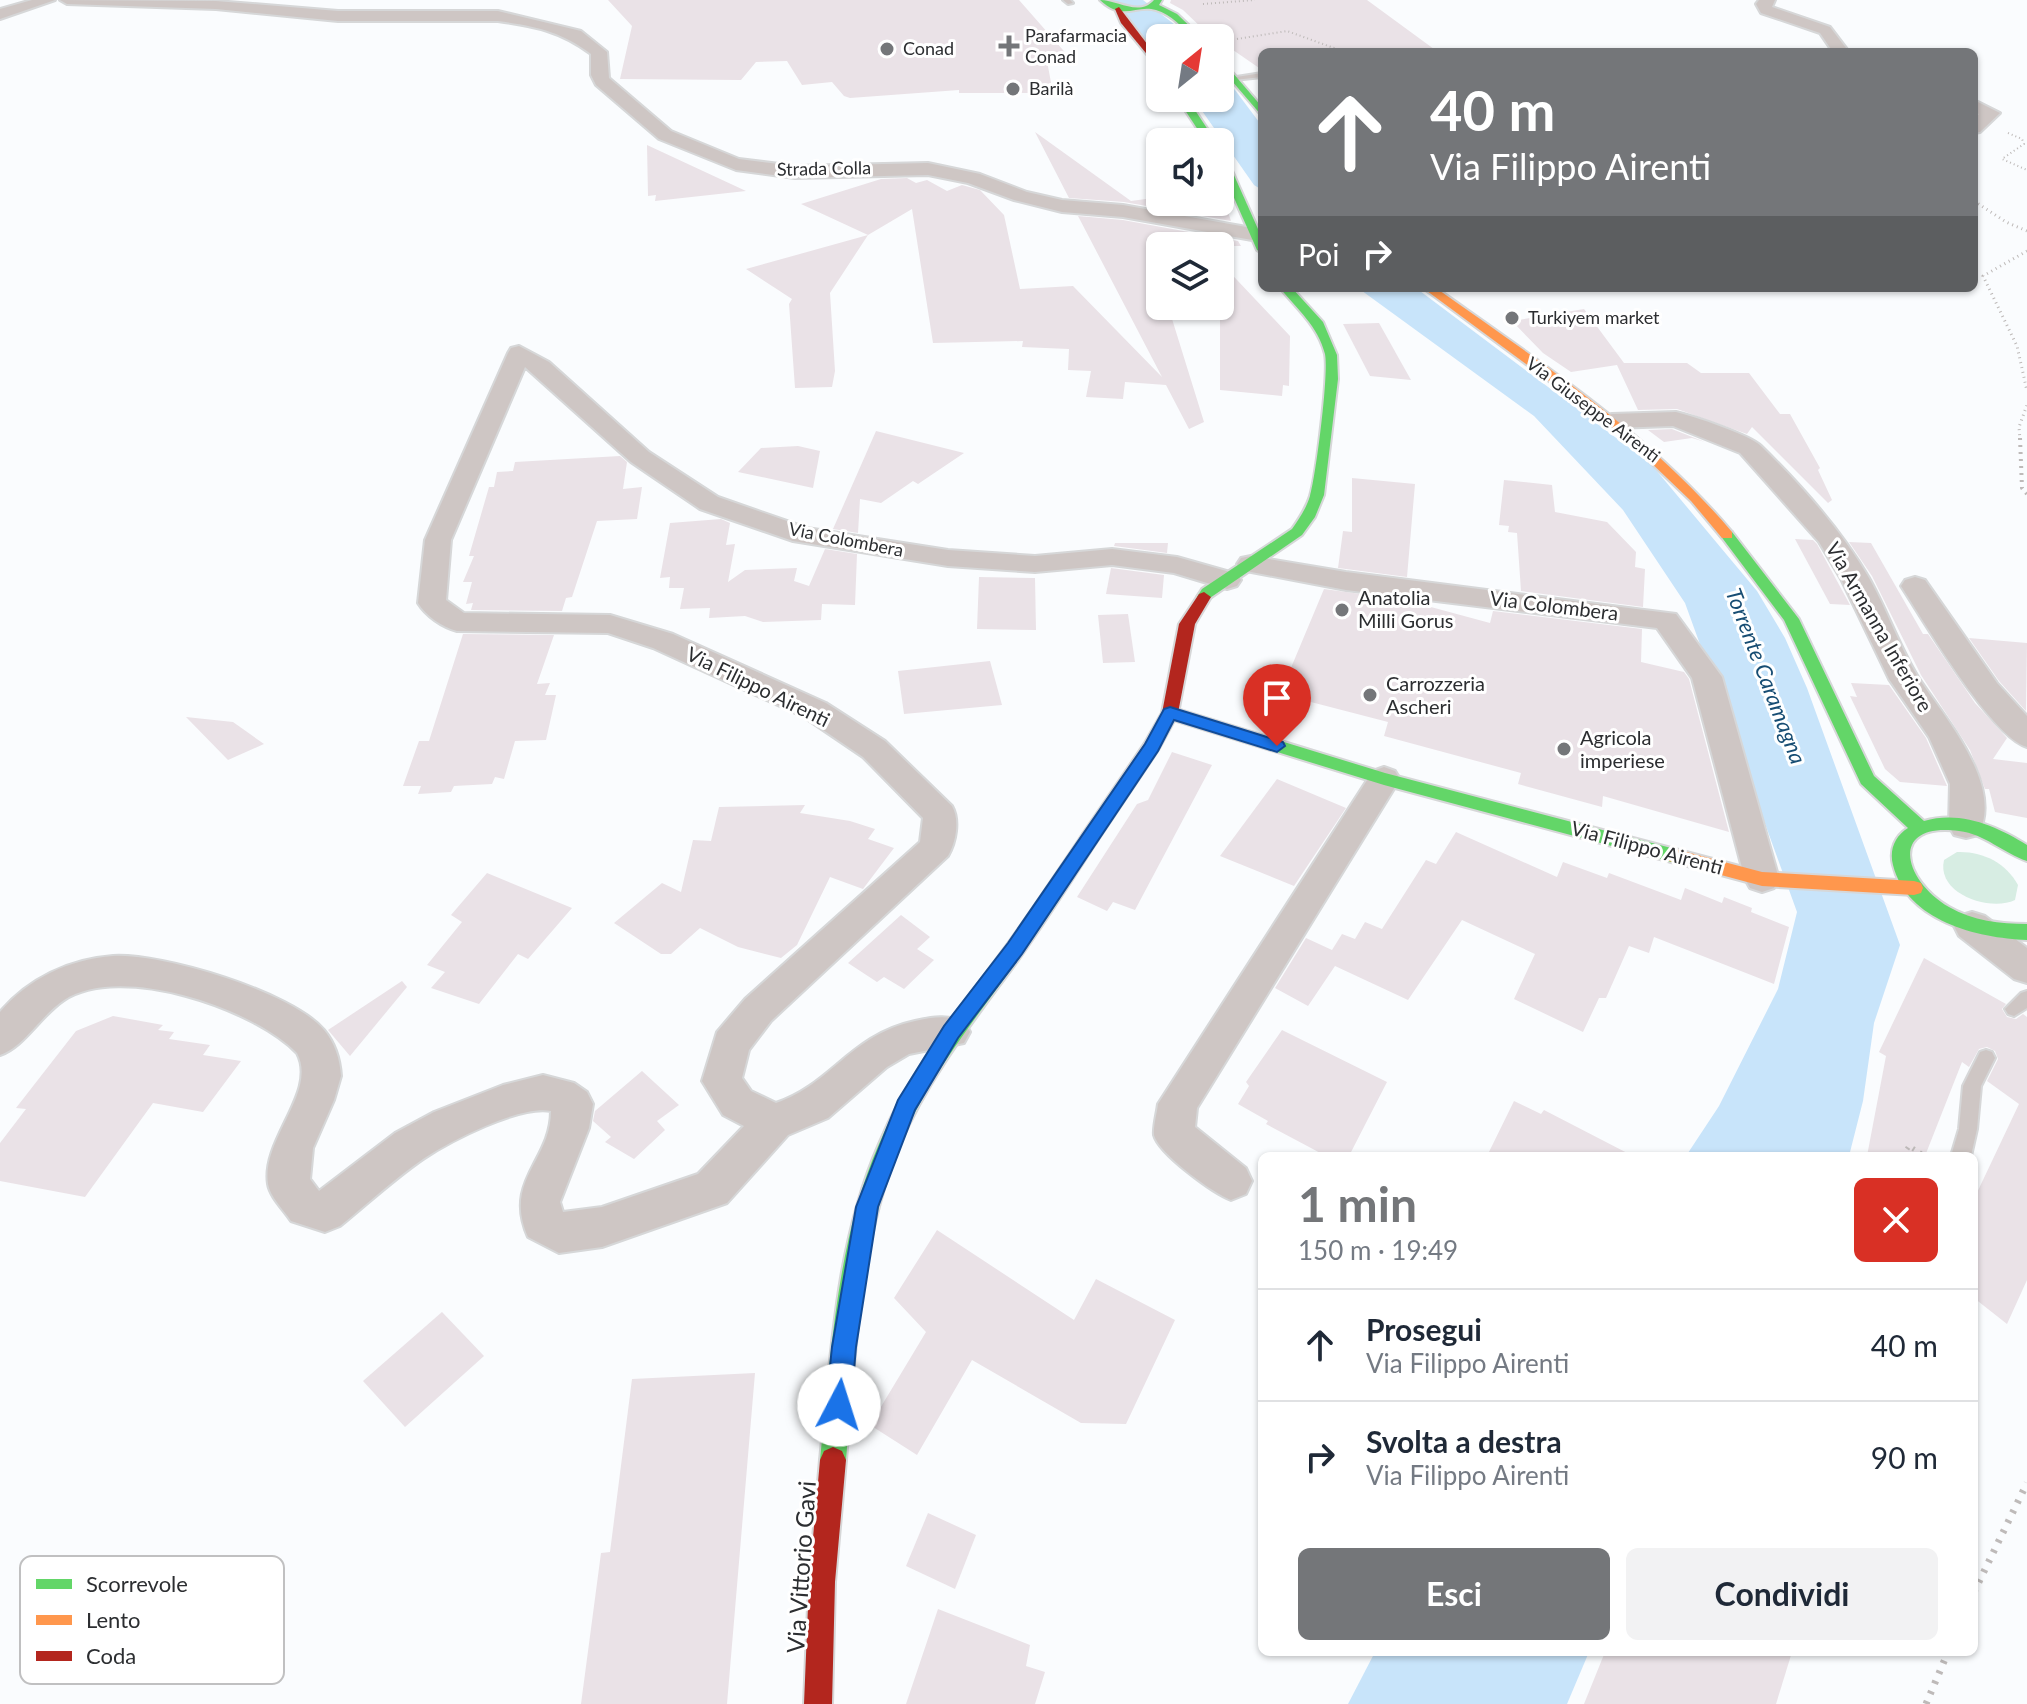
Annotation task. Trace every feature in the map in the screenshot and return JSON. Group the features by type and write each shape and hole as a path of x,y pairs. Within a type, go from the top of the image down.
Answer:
{"main road":[{"path":"1111,4 1143,9 1156,3 1183,24"},
{"path":"1111,4 1146,49"},
{"path":"1234,78 1258,108"},
{"path":"1234,179 1257,242"},
{"path":"951,1032 1015,949 1152,746 1170,713 1187,624 1207,592 1297,532 1308,517 1317,495 1332,379 1331,355 1317,322 1290,292"},
{"name":"Via Giuseppe Airenti","path":"1435,292 1661,460 1722,529 1791,619 1867,780 1920,828"},
{"name":"Via Filippo Airenti","path":"1170,713 1384,779 1762,879 1914,888"},
{"path":"2027,853 2007,841 1966,826 1941,824 1920,828 1906,837 1900,852 1902,869 1914,888 1950,916 1994,932 2027,932"},
{"name":"Via Vittorio Gavi","path":"818,1704 822,1582 844,1347 867,1207 906,1106 951,1032"}],"street":[{"path":"0,14 48,0"},
{"name":"Strada Colla","path":"67,0 229,6 338,16 498,16 525,20 585,39 599,52 602,81 655,127 680,143 736,164 795,172 928,169 973,178 1021,196 1062,206 1123,211 1257,242"},
{"path":"1768,0 1763,4 1766,10 1825,30 1838,48"},
{"path":"1978,106 1991,111 1978,124"},
{"name":"Via Colombera","path":"519,353 541,367 640,457 709,503 802,535 948,558 1035,564 1112,557 1177,565 1227,580"},
{"name":"Via Filippo Airenti","path":"519,353 438,540 432,603 457,622 610,624 663,641 815,710 874,749 940,815 936,847 758,1010 731,1044 722,1081 737,1103 774,1122"},
{"name":"Via Armanna Inferiore","path":"1612,421 1676,419 1749,448 1835,546 1904,679 1943,734 1966,784 1966,826"},
{"name":"Via Colombera","path":"1251,564 1346,581 1666,620 1707,677 1762,879"},
{"path":"1915,586 1986,690 2027,736"},
{"path":"1231,1181 1174,1134 1178,1104 1384,779"},
{"path":"1972,926 2027,968"},
{"path":"0,1039 45,992 103,972 137,969 197,982 285,1020 316,1050 323,1081 293,1147 289,1184 306,1207 325,1212 409,1146 503,1102 543,1092 560,1095 573,1104 569,1128 539,1202 543,1223 559,1233 602,1227 712,1189 774,1122 812,1108 868,1056 904,1037 951,1032"}],"lane":[{"path":"1234,78 1258,75"},
{"path":"1962,1152 1968,1129 1972,1086 1986,1058"}],"path":[{"path":"1235,39 1287,31 1334,48"},
{"path":"1978,128 2022,139 2024,144 2002,159 2027,170"},
{"path":"1978,204 2027,231"},
{"path":"2027,251 1983,276 2017,346 2027,391"},
{"path":"2027,405 2019,427 2022,488 2027,494"},
{"path":"1907,1149 1909,1146 1919,1152"},
{"path":"1978,1584 2027,1483"},
{"path":"1926,1704 1946,1656"}],"green space":[{"path":"1957,852 1985,856 2007,870 2018,885 2015,900 1992,904 1979,902 1956,891 1944,872 1944,860"}],"water":[{"path":"1111,0 1143,0 1174,24 1146,24 1146,40"},
{"path":"1234,89 1258,121 1258,188 1234,156 1234,128 1214,128 1203,112 1234,112"},
{"name":"Torrente Caramagna","path":"1364,292 1421,292 1651,464 1757,591 1785,638 1807,688 1900,945 1874,1023 1863,1101 1850,1152 1689,1152 1719,1106 1778,989 1797,912 1685,603 1623,510 1534,416"},
{"path":"1373,1656 1587,1656 1567,1704 1348,1704"}],"building":[{"path":"608,0 1019,0 1070,58 1047,61 1052,88 1044,88 1045,93 959,93 959,90 850,98 844,96 832,82 802,85 787,61 756,62 741,80 620,79 632,26"},
{"path":"1171,0 1367,0 1433,48 1258,48 1258,67 1234,51 1234,24 1198,24 1170,3"},
{"path":"1035,132 1131,201 1146,199 1146,206 1124,202 1069,198"},
{"path":"647,145 746,191 655,201 656,195 648,196"},
{"path":"907,178 916,183 927,180 947,191 962,185 980,190 1004,215 1020,289 1073,286 1162,377 1078,216 1123,220 1189,232 1146,232 1146,320 1172,320 1204,422 1189,429 1166,385 1125,382 1123,399 1086,397 1091,371 1068,370 1069,349 1022,347 1023,341 933,343 912,209 868,235 801,204 881,179"},
{"path":"1203,216 1229,216 1231,221"},
{"path":"868,235 830,293 835,371 832,387 795,388 789,304 792,299 746,269"},
{"path":"1234,277 1290,336 1289,386 1283,385 1282,396 1220,390 1220,320 1234,320"},
{"path":"1584,309 1624,363 1687,363 1701,373 1749,373 1780,414 1790,414 1820,468 1818,470 1832,500 1828,503 1752,427 1747,434 1677,409 1638,410 1617,365 1571,372 1543,353 1512,321"},
{"path":"1379,323 1411,380 1370,376 1343,324"},
{"path":"1672,429 1705,442 1692,438 1664,442 1648,430"},
{"path":"876,431 964,453 918,484 913,481 881,503 860,499 858,533 833,529"},
{"path":"798,446 820,451 813,488 738,472 761,448"},
{"path":"620,456 627,462 623,489 642,487 637,519 597,521 572,597 566,598 562,611 471,610 473,603 466,604 472,582 463,582 474,556 469,556 489,487 494,487 497,472 513,471 515,462"},
{"path":"1352,478 1415,484 1407,577 1338,568 1343,531 1352,532"},
{"path":"1504,480 1552,485 1555,512 1607,522 1636,552 1635,567 1645,569 1643,607 1521,591 1517,533 1508,532 1509,526 1499,525"},
{"path":"721,519 730,523 726,545 735,544 728,582 745,570 797,568 794,581 809,586 825,549 857,554 855,605 822,604 821,620 763,622 745,616 709,618 710,608 680,609 684,588 669,588 670,577 660,578 670,523"},
{"path":"1795,539 1813,540 1817,544 1850,605 1830,604"},
{"path":"1849,542 1871,543 1923,634 1928,634 1975,703 2007,738 1993,759 2027,763 2027,818 1995,812 1989,789 1985,789 1970,750 1921,675 1872,576"},
{"path":"1115,543 1168,543 1167,553 1114,546"},
{"path":"1111,568 1164,575 1162,598 1106,594"},
{"path":"979,577 1035,578 1036,630 977,629"},
{"path":"1324,589 1405,600 1490,623 1493,611 1642,629 1641,662 1684,672 1689,679 1729,832 1603,796 1602,807 1518,784 1521,773 1384,736 1388,722 1280,694"},
{"path":"1128,614 1135,662 1103,663 1098,615"},
{"path":"463,634 554,635 537,684 550,683 545,695 556,695 546,740 515,741 504,779 495,777 492,784 454,786 451,792 418,794 421,786 403,786 419,741 429,741"},
{"path":"1969,638 2027,643 2026,711 1999,681"},
{"path":"990,661 1002,705 904,714 898,671"},
{"path":"1851,683 1889,685 1926,738 1947,786 1900,782 1885,769 1850,696 1857,697"},
{"path":"186,717 233,722 264,744 228,760"},
{"path":"1172,752 1212,765 1135,910 1113,902 1107,911 1077,897 1137,804 1148,800"},
{"path":"1277,779 1346,808 1294,886 1220,856"},
{"path":"805,805 800,813 850,821 875,829 868,839 894,848 863,889 830,877 797,945 781,958 738,947 700,928 671,954 661,954 614,923 662,883 681,892 693,840 711,841 719,807"},
{"path":"1456,832 1557,877 1563,862 1607,878 1609,873 1681,900 1685,888 1722,903 1724,897 1752,908 1751,912 1789,927 1774,984 1654,937 1649,953 1629,946 1606,998 1599,998 1583,1032 1514,999 1535,954 1462,920 1408,1000 1335,966 1308,1006 1275,988 1306,938 1332,950 1342,934 1355,939 1365,922 1382,929 1426,860 1436,864"},
{"path":"487,873 572,908 528,959 518,954 479,1004 431,988 445,972 427,965 462,922 451,915"},
{"path":"901,915 930,937 917,949 934,960 904,989 884,977 877,982 848,963"},
{"path":"1924,958 2006,1004 2002,1009 2007,1017 2016,1019 2023,1014 2027,1017 2027,1280 2007,1324 1978,1301 1978,1191 2019,1104 1987,1081 1998,1059 1995,1051 1987,1047 1979,1049 1969,1067 1962,1062 1927,1152 1868,1152 1886,1056 1879,1052"},
{"path":"402,981 407,987 350,1056 328,1030"},
{"path":"113,1016 163,1025 158,1030 174,1032 169,1039 210,1045 203,1055 241,1061 203,1112 153,1103 85,1197 0,1181 0,1143 26,1109 16,1108 76,1031"},
{"path":"1282,1030 1387,1082 1351,1152 1318,1152 1266,1124 1268,1121 1238,1104 1249,1086 1246,1082"},
{"path":"642,1071 679,1105 657,1121 665,1130 634,1159 605,1142 611,1137 593,1121 595,1111"},
{"path":"1514,1101 1541,1114 1544,1110 1625,1152 1489,1152"},
{"path":"937,1230 1074,1320 1096,1279 1175,1320 1126,1424 1081,1423 972,1360 917,1455 870,1425 926,1332 894,1298"},
{"path":"442,1312 484,1356 405,1427 363,1381"},
{"path":"755,1373 727,1704 581,1704 601,1553 610,1552 632,1379"},
{"path":"928,1513 976,1535 955,1589 906,1566"},
{"path":"938,1609 1030,1645 1026,1666 1045,1672 1035,1704 906,1704"},
{"path":"1603,1656 1791,1656 1776,1704 1584,1704"}],"traffic: fast":[{"path":"1104,0 1128,10 1155,6 1158,0"},
{"path":"1155,6 1183,24"},
{"path":"1234,78 1258,108"},
{"path":"1191,112 1202,128"},
{"path":"1234,187 1258,241"},
{"path":"1204,597 1297,532 1308,517 1317,495 1332,379 1331,355 1317,322 1290,292"},
{"path":"1727,535 1791,619 1867,780 1920,828"},
{"path":"1170,713 1384,779 1675,856"},
{"path":"2027,854 1988,832 1960,824 1945,824 1911,834 1903,843 1900,856 1907,879 1918,893 1944,913 1993,930 2027,932"},
{"path":"833,1460 854,1278 862,1233 888,1146 931,1064 1024,936 1089,839"}],"traffic: slow":[{"path":"1435,292 1625,431 1696,498 1727,535"},
{"path":"1675,856 1762,879 1914,888"}],"traffic: jam":[{"path":"1119,9 1124,21 1146,49"},
{"path":"1089,839 1152,746 1170,713 1187,624 1204,597"},
{"path":"818,1704 822,1582 833,1460"}],"place":[{"name":"Parafarmacia Conad","path":"1009,46"},
{"name":"Conad","path":"887,49"},
{"name":"Barilà","path":"1013,89"},
{"name":"Turkiyem market","path":"1512,318"},
{"name":"Anatolia Milli Gorus","path":"1342,610"},
{"name":"Carrozzeria Ascheri","path":"1370,695"},
{"name":"Agricola imperiese","path":"1564,749"}],"route":[{"path":"839,1405 844,1347 867,1207 906,1106 951,1032 1015,949 1152,746 1170,713 1277,746"}]}
